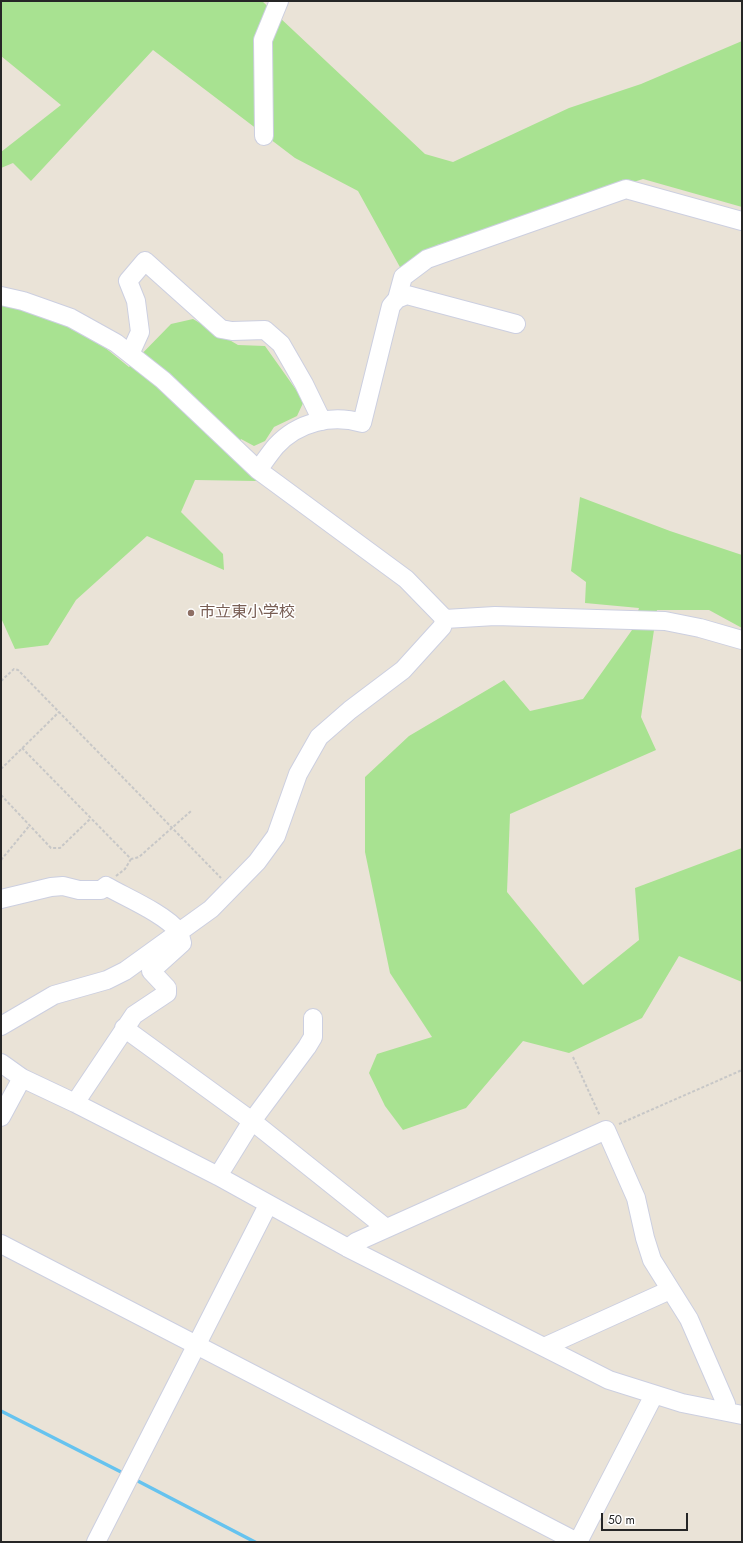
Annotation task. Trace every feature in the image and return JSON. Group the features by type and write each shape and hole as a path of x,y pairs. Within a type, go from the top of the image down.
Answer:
{"street":[{"path":"264,136 263,40 279,1"},
{"path":"258,470 276,446 285,438 309,424 322,421 347,419 362,423 391,306 397,299 403,277 427,259 626,190 742,221"},
{"path":"130,354 140,332 136,301 128,281 145,261 221,329 232,331 265,330 281,344 304,384 322,421"},
{"path":"397,299 407,295 516,324"},
{"path":"1,296 23,301 71,318 96,330 130,354 163,380 206,424 258,470 406,579 445,619 495,616 665,621 700,628 742,640"},
{"path":"1,1026 54,995 107,980 125,971 211,909 257,862 276,836 298,774 319,737 350,710 403,670 442,626 445,619"},
{"path":"1,898 51,887 63,886 80,890 101,890 106,886 138,903 168,922 179,932 182,943 151,970 167,988 167,993 134,1015 75,1103"},
{"path":"218,1176 252,1121 307,1047 312,1037 313,1018"},
{"path":"124,1028 252,1121 386,1228"},
{"path":"1,1064 22,1078 75,1103 218,1176 348,1248 609,1380 654,1395 734,1414"},
{"path":"1,1117 22,1078"},
{"path":"348,1248 356,1242 386,1228 606,1130 636,1198 645,1238 652,1260 689,1319 726,1404 734,1414"},
{"path":"96,1542 268,1205"},
{"path":"1,1244 577,1542 654,1395"},
{"path":"544,1347 670,1290"}],"path":[{"path":"1,681 14,669 18,670 232,889"},
{"path":"1,769 59,712"},
{"path":"22,748 90,819 131,859"},
{"path":"1,795 52,848 60,848 90,819"},
{"path":"106,886 125,869 131,859 139,857 191,811"},
{"path":"1,860 30,825"},
{"path":"573,1057 606,1130 742,1070"}],"green space":[{"path":"1,1 262,1 425,154 453,162 569,108 641,84 742,41 742,207 643,179 437,245 401,269 358,191 295,158 153,50 31,181 13,163 1,168 1,152 61,105 1,56"},
{"path":"1,300 88,334 129,367 171,324 193,319 238,345 265,346 304,401 297,416 274,427 265,441 254,446 241,439 233,459 257,481 195,480 181,512 223,554 224,570 147,536 76,600 48,645 15,649 1,618"},
{"path":"580,497 670,531 742,555 742,628 709,610 657,610 641,717 656,750 510,814 507,892 583,985 639,940 635,888 742,848 742,982 679,956 642,1018 569,1053 523,1041 466,1108 403,1130 385,1106 369,1073 377,1054 432,1037 390,973 365,852 365,777 409,736 504,680 530,711 583,699 632,630 639,608 585,603 586,582 571,571"}],"waterway":[{"path":"1,1411 125,1474"},
{"path":"134,1479 255,1542"}],"place":[{"name":"市立東小学校","path":"191,613"}]}
